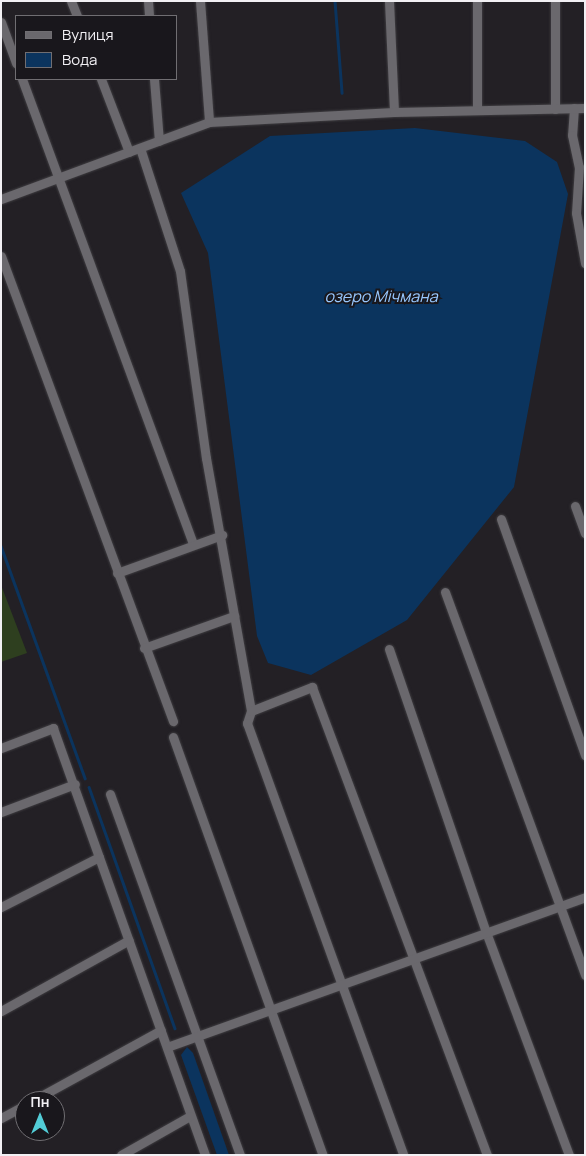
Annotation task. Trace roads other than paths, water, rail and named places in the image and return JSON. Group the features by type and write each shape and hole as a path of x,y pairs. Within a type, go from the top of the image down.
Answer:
{"street":[{"path":"71,1 77,15"},
{"path":"148,1 149,15"},
{"path":"200,1 209,122"},
{"path":"389,1 394,112"},
{"path":"477,1 477,110"},
{"path":"555,1 555,109"},
{"path":"1,22 15,60"},
{"path":"22,80 193,545"},
{"path":"101,80 129,152"},
{"path":"154,80 159,141"},
{"path":"574,108 572,135 579,167 576,213 585,262"},
{"path":"1,199 209,122 394,112 585,108"},
{"path":"140,148 180,270 206,458 222,535 251,711 247,723 403,1155"},
{"path":"1,256 144,648 173,721"},
{"path":"575,506 585,533"},
{"path":"501,519 585,755"},
{"path":"117,573 222,535"},
{"path":"445,592 561,905 585,976"},
{"path":"144,648 234,616"},
{"path":"389,649 486,932 569,1155"},
{"path":"251,711 312,687 487,1155"},
{"path":"1,748 53,728 75,784 204,1155"},
{"path":"173,737 323,1155"},
{"path":"1,812 75,784"},
{"path":"110,794 240,1155"},
{"path":"1,907 99,857"},
{"path":"167,1047 585,897"},
{"path":"1,1011 129,940"},
{"path":"50,1091 161,1030"},
{"path":"1,1118 15,1110"},
{"path":"121,1155 190,1116"}],"water":[{"name":"озеро Мічмана","path":"415,128 525,141 557,162 568,194 514,487 407,620 311,675 268,663 257,636 208,253 181,193 270,136"},
{"path":"187,1047 193,1053 229,1155 217,1155 181,1055"}],"waterway":[{"path":"335,1 342,93"},
{"path":"1,546 85,778"},
{"path":"89,787 175,1028"}]}
